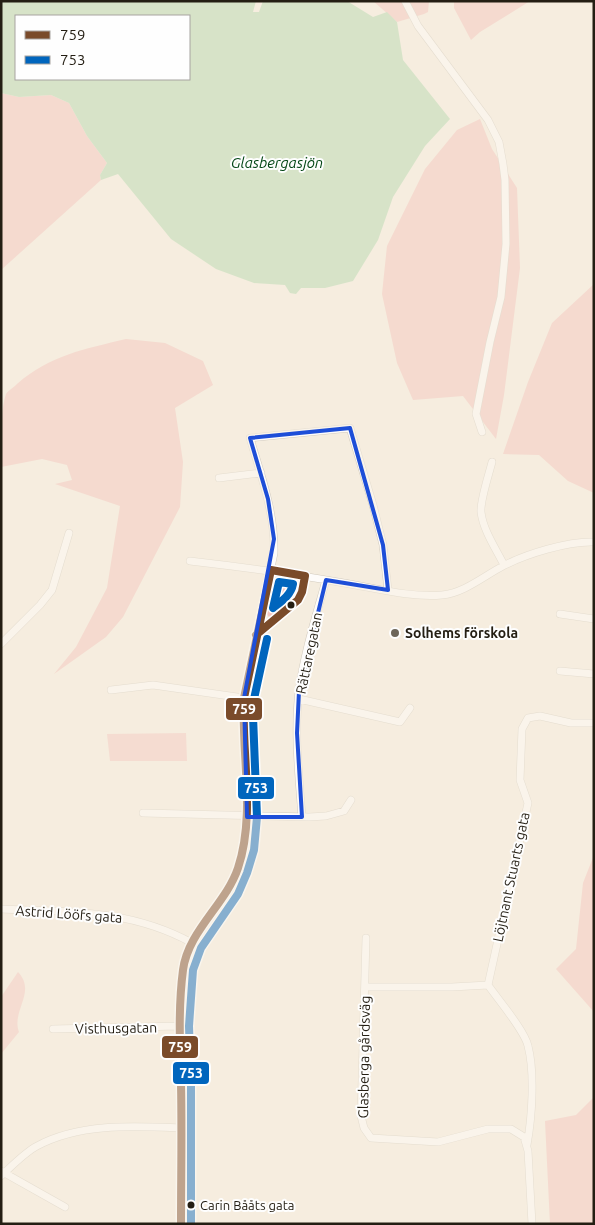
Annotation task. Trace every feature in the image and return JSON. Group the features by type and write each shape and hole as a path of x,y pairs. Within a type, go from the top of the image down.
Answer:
{"street":[{"path":"405,1 418,26 488,120 499,142 503,164 506,244 501,297 476,414 482,432"},
{"path":"181,1224 181,1085 178,1026 184,968 192,944 229,889 244,848 247,817 244,698 274,553 273,526 268,499 250,438 350,428 373,505 382,545 388,590"},
{"path":"492,462 481,510 488,532 504,565"},
{"path":"219,478 261,473"},
{"path":"1,644 40,605 52,590 69,533"},
{"path":"190,561 270,570 415,594 442,595 467,586 504,565 538,552 583,542 594,542"},
{"path":"256,635 298,600 302,592 305,576"},
{"name":"Rättaregatan","path":"302,817 297,733 299,699 303,668 326,580"},
{"path":"560,614 594,619"},
{"path":"560,671 594,674"},
{"path":"111,690 154,685 244,698"},
{"path":"299,699 400,722 410,708"},
{"name":"Löjtnant Stuarts gata","path":"488,985 528,803 520,780 522,728 528,718 540,716 571,723 594,723"},
{"path":"143,813 236,815 247,817 326,816 344,811 351,800"},
{"name":"Astrid Lööfs gata","path":"1,909 67,911 125,918 152,925 192,944"},
{"name":"Glasberga gårdsväg","path":"366,938 361,1116 364,1128 371,1138 438,1142 488,1129 511,1129 524,1137 527,1145"},
{"path":"365,987 488,985 511,1016 528,1044 532,1087 530,1131 527,1145 532,1224"},
{"name":"Visthusgatan","path":"53,1029 178,1026"},
{"path":"66,1207 2,1173 35,1147 68,1133 131,1126 180,1128"}],"highlighted area":[{"path":"350,428 383,545 388,590 326,580 299,691 297,733 302,817 247,817 244,698 274,539 268,499 250,438"}],"shaded area":[{"path":"373,1 429,1 428,12 397,22"},
{"path":"454,1 530,1 480,32 471,40 454,8"},
{"path":"1,93 19,97 51,95 69,103 87,136 107,163 100,175 101,180 1,270"},
{"path":"480,119 492,149 517,188 520,268 504,395 496,439 463,396 413,400 397,363 382,294 387,246 425,169 457,130"},
{"path":"594,284 594,493 568,481 539,455 503,454 528,382 552,323"},
{"path":"126,339 165,343 203,361 213,385 175,408 183,462 180,507 123,617 106,637 54,674 76,647 107,588 120,506 55,484 72,480 67,465 42,459 1,467 1,429 4,401 8,392 29,374 42,366 68,354"},
{"path":"283,579 290,580 293,583 296,589 295,593 285,605 269,617 267,614 271,594 275,585"},
{"path":"186,733 187,761 110,761 107,734"},
{"path":"594,855 594,1012 556,969 576,949 583,883"},
{"path":"18,972 23,979 25,987 17,1024 19,1032 1,1054 1,997"},
{"path":"594,1097 594,1224 550,1224 545,1121 576,1115"}],"water":[{"name":"Glasbergasjön","path":"1,1 256,1 253,12 259,12 263,1 347,1 373,17 387,12 397,22 403,60 450,119 425,146 393,197 378,240 353,281 325,288 301,288 296,294 290,293 285,285 254,283 216,269 171,239 118,174 101,180 100,175 107,163 87,136 69,103 51,95 19,97 1,93"}],"transit line":[{"name":"759","path":"181,1224 180,998 183,970 186,956 199,930 232,881 238,868 243,847 247,805 244,698 271,570 305,576"},
{"name":"759","path":"256,635 298,600 302,592 305,576"},
{"name":"753","path":"279,582 293,584 288,595 273,608 279,582"},
{"name":"753","path":"191,1224 189,1026 193,970 201,948 238,894 254,850 257,817 254,699 267,639"}],"place":[{"name":"Solhems förskola","path":"395,633"},
{"name":"Carin Bååts gata","path":"191,1205"}]}
